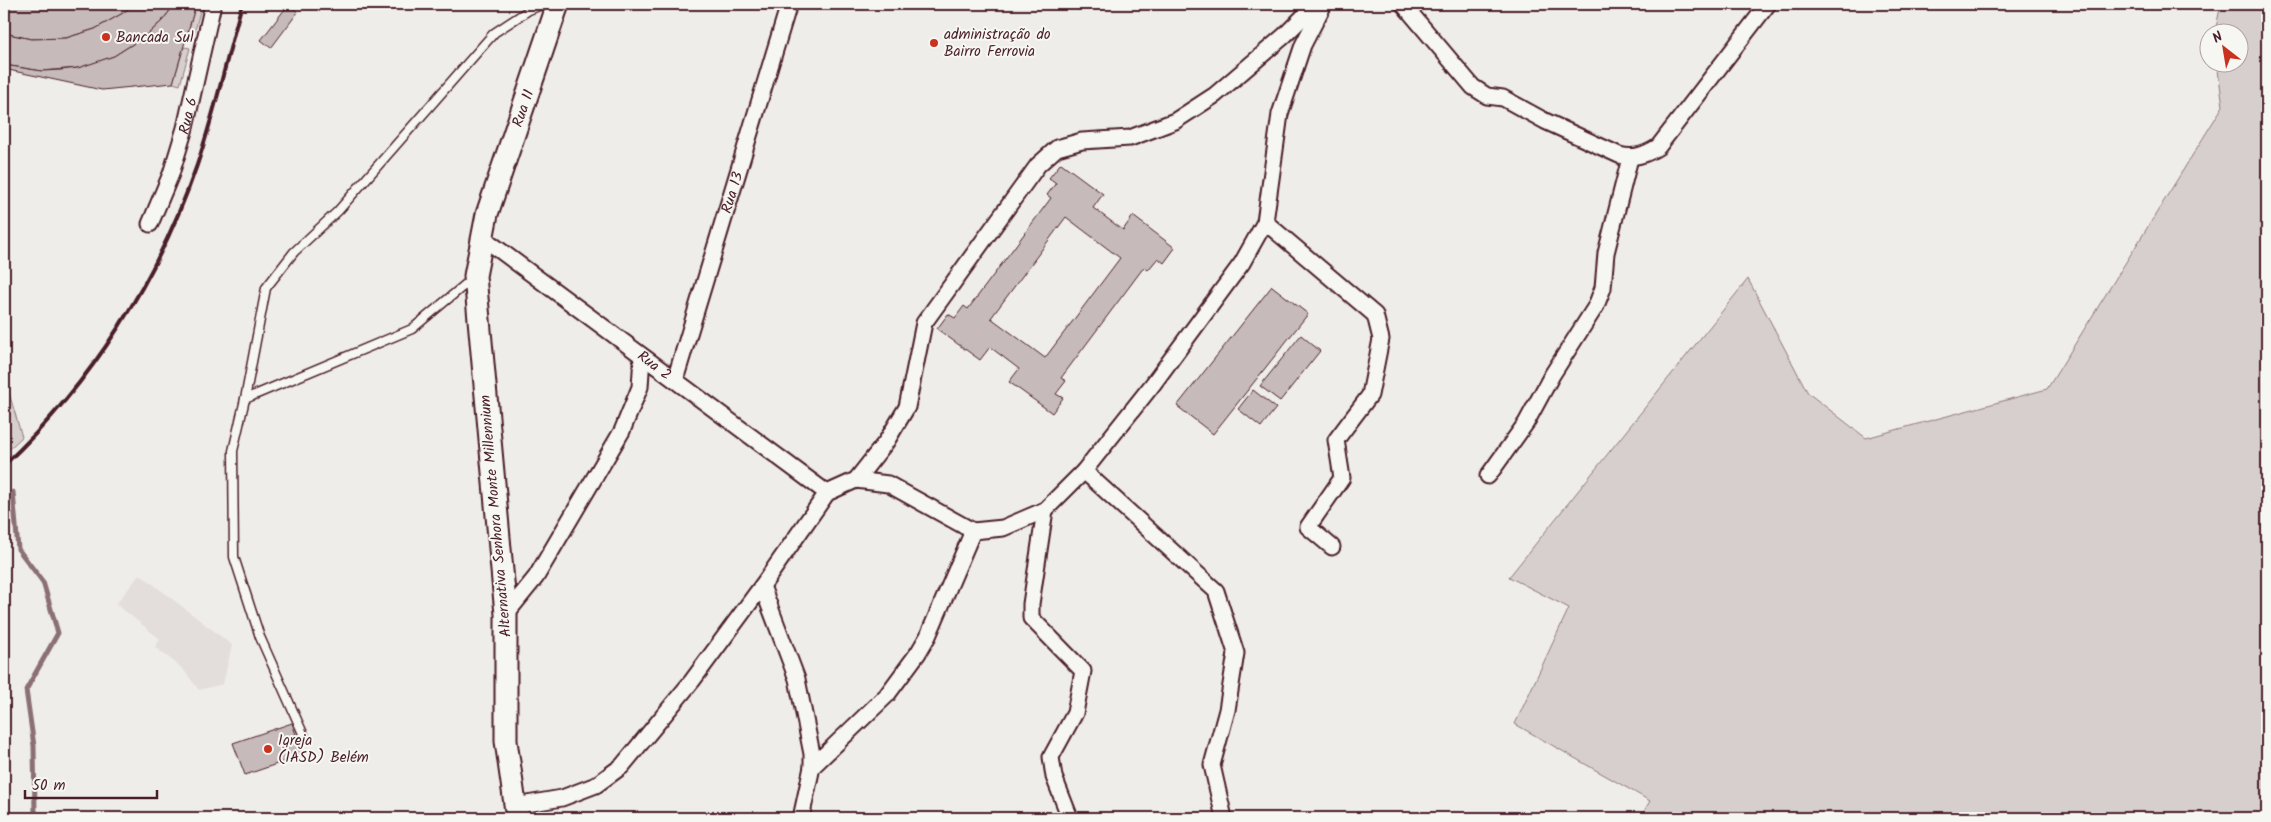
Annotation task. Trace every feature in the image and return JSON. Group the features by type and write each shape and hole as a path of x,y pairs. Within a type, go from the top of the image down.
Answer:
{"street":[{"name":"Rua 6","path":"150,224 171,174 185,128 213,4"},
{"name":"Rua 11","path":"487,214 558,4"},
{"name":"Rua 13","path":"675,380 788,4"},
{"path":"856,480 888,484 974,531 1003,528 1045,510 1084,471 1210,308 1242,263 1265,222 1280,114 1317,4"},
{"path":"516,812 596,785 622,766 692,681 827,493 856,480 886,442 907,407 924,323 1038,165 1057,148 1082,141 1130,138 1175,121 1215,95 1284,36 1317,4"},
{"path":"1403,4 1473,87 1487,96 1504,98 1545,121 1619,155 1630,158 1646,154 1658,147 1768,4"},
{"path":"1488,476 1526,423 1552,376 1596,306 1603,288 1606,253 1630,158"},
{"name":"Alternativa Senhora Monte Millennium","path":"487,214 475,276 506,614 506,741 516,812"},
{"path":"1265,222 1376,315 1381,339 1370,395 1336,440 1342,478 1308,527 1332,547"},
{"name":"Rua 2","path":"482,237 827,493"},
{"path":"506,614 536,577 622,431 640,387 642,356"},
{"path":"1084,471 1216,591 1236,654 1227,710 1212,765 1224,818"},
{"path":"1045,510 1031,604 1032,618 1082,671 1075,713 1051,757 1054,777 1070,818"},
{"path":"812,767 887,695 918,653 928,636 974,531"},
{"path":"762,586 801,693 812,754 812,767 801,818"}],"lane":[{"path":"305,738 260,637 234,557 232,451 245,399 266,288 294,252 338,212 494,33 530,10 544,4"},
{"path":"245,399 412,329 475,276"}],"shaded area":[{"path":"196,4 202,4 194,34 188,32"},
{"path":"2221,4 2267,4 2267,818 1640,818 1650,801 1515,724 1569,608 1509,577 1748,279 1808,393 1866,438 2047,389 2223,106 2218,72 2248,72 2248,22 2217,22"},
{"path":"184,47 190,48 180,85 173,83"},
{"path":"4,376 22,437 4,454"},
{"path":"140,574 232,645 223,684 199,690 183,669 155,647 160,639 116,604"}],"building":[{"path":"4,4 134,4 123,13 95,29 66,38 31,39 4,33"},
{"name":"Bancada Sul","path":"134,4 175,4 162,21 147,35 114,56 95,63 78,68 42,71 4,65 4,33 31,39 66,38 95,29 123,13"},
{"path":"175,4 196,4 173,83 102,90 4,69 4,65 42,71 78,68 114,56 147,35 162,21"},
{"path":"288,5 298,12 271,48 261,40"},
{"path":"1061,163 1103,194 1093,208 1123,230 1133,216 1175,248 1164,263 1158,258 1148,270 1144,267 1061,378 1066,381 1056,394 1063,398 1052,413 1009,382 1019,369 990,347 980,360 937,329 948,314 955,318 964,306 968,309 1051,198 1047,195 1056,183 1049,178","holes":["1066,217 1120,258 1045,358 991,318"]},
{"path":"1272,286 1308,314 1213,434 1177,406"},
{"path":"1301,335 1320,351 1280,401 1260,386"},
{"path":"1253,390 1276,408 1261,427 1238,409"},
{"name":"Igreja (IASD) Belém","path":"292,723 303,755 245,775 233,743"}],"waterway":[{"path":"13,492 18,549 43,582 58,633 26,690 34,746 35,813"}],"railway":[{"path":"4,465 66,399 93,364 119,327 163,248 197,165 242,4"}],"place":[{"name":"Bancada Sul","path":"106,37"},
{"name":"administração do Bairro Ferrovia","path":"934,43"},
{"name":"Igreja (IASD) Belém","path":"268,749"}]}
